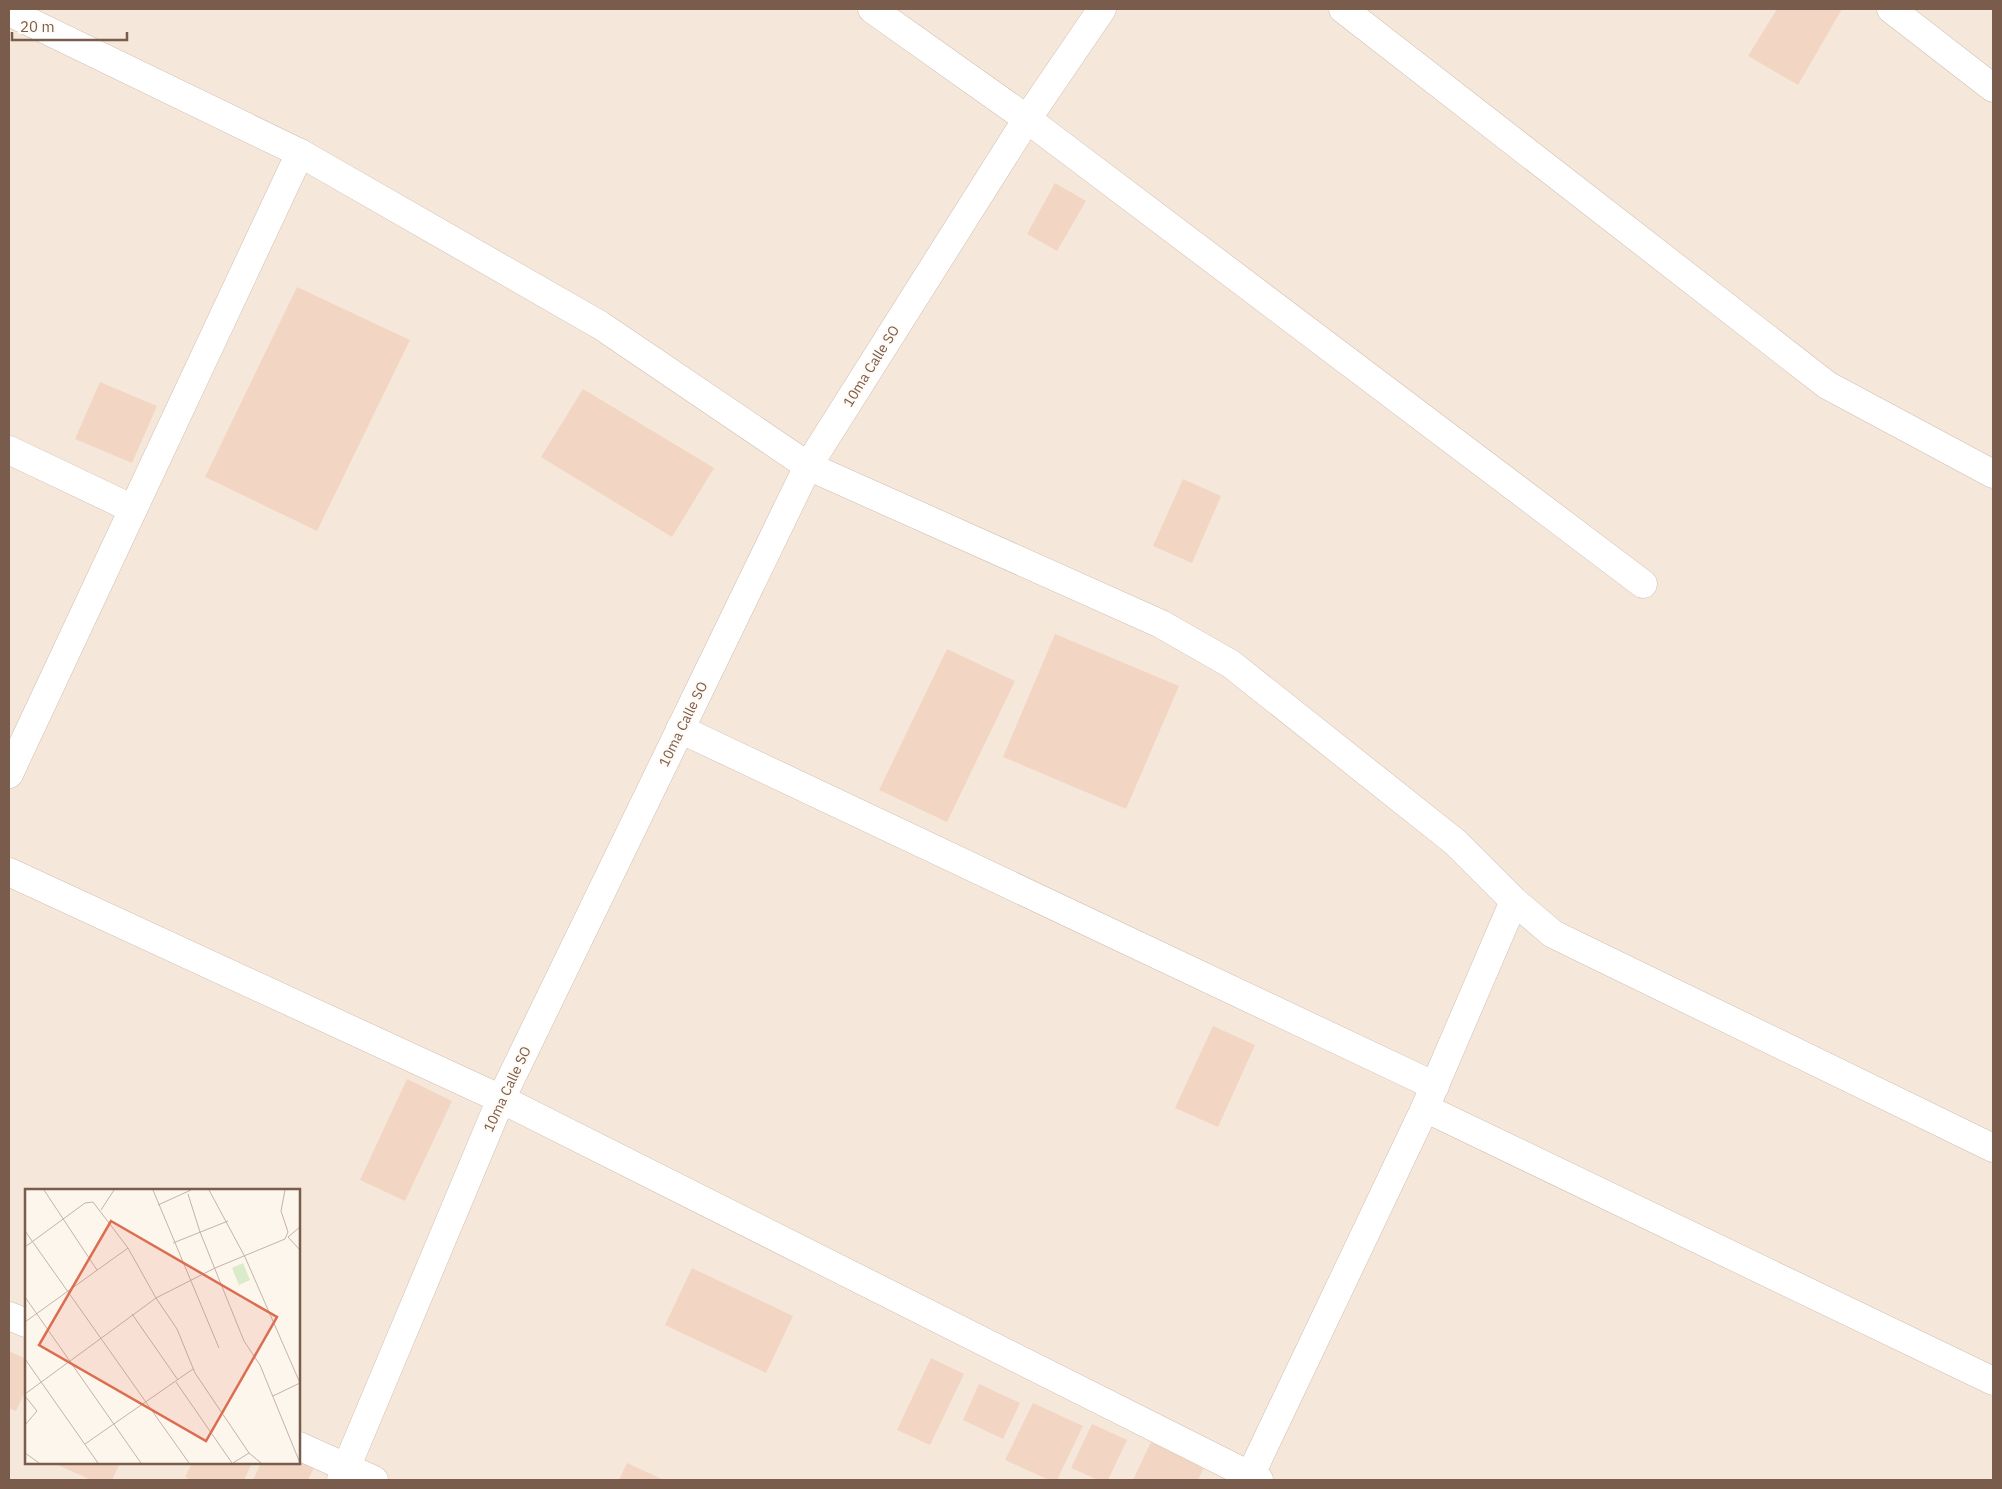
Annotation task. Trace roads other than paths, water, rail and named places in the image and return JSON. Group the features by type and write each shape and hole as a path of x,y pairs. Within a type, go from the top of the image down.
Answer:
{"street":[{"path":"872,9 1027,119 1643,584"},
{"name":"10ma Calle SO","path":"344,1474 500,1099 808,466 1027,119 1102,9"},
{"path":"1343,9 1826,385 1993,474"},
{"path":"1891,9 1993,88"},
{"path":"9,12 300,153 600,325 808,466 1161,624 1231,664 1455,842 1514,901 1553,934 1993,1148"},
{"path":"9,774 300,153"},
{"path":"9,450 133,509"},
{"path":"680,729 1430,1097 1993,1381"},
{"path":"9,872 500,1099 1252,1479 1430,1097 1514,901"},
{"path":"9,1316 25,1323"},
{"path":"300,1447 344,1474 374,1480"}]}
